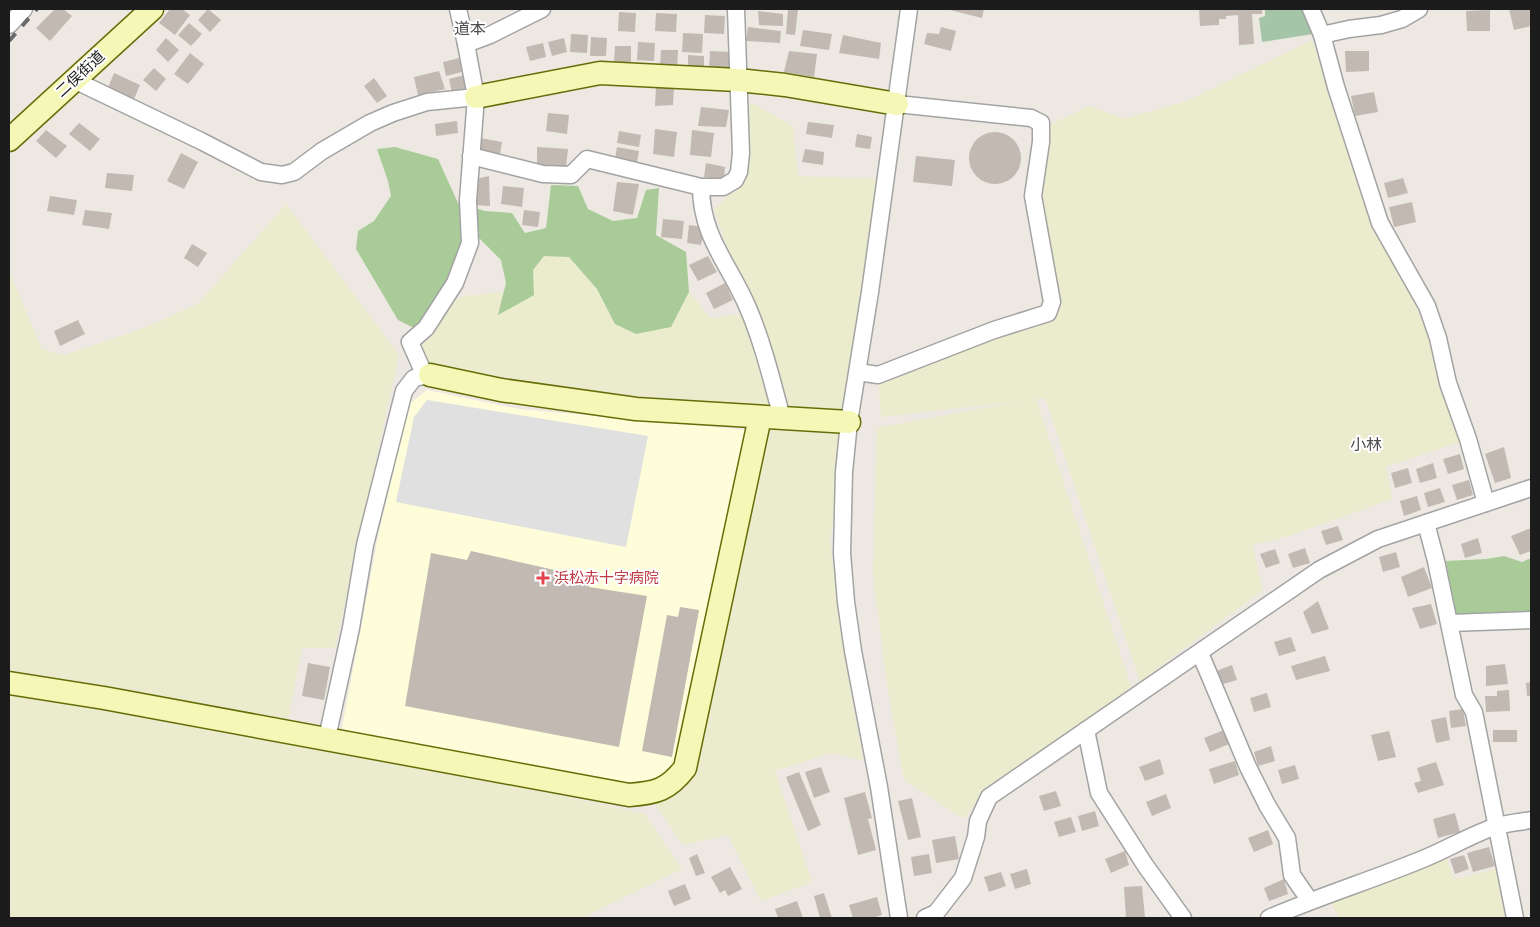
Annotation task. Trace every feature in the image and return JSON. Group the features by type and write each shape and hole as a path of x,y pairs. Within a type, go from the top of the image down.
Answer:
{"street":[{"path":"9,25 24,9"},
{"name":"二俣街道","path":"9,140 152,9"},
{"path":"427,376 410,342 426,328 455,283 470,243 468,200 476,97 458,9"},
{"path":"466,44 490,35 542,9"},
{"path":"471,156 543,174 571,175 587,158 702,188 723,187 736,180 741,153 736,9"},
{"path":"899,918 881,796 853,651 842,553 844,472 849,422 897,104 899,74 909,9"},
{"path":"1311,9 1322,35 1336,87 1380,223 1427,306 1438,338 1448,383 1468,439 1486,503"},
{"path":"1322,35 1349,29 1381,26 1402,19 1419,9"},
{"path":"74,80 261,172 282,175 294,172 322,151 370,123 427,102 476,97 600,74 738,80 785,85 897,104 1031,118 1041,123 1041,142 1033,196 1052,302 1048,313 994,330 878,375 858,372"},
{"path":"9,683 73,692 629,795 659,791 668,785 685,768 690,751 771,417 760,337 747,305 708,232 701,202 702,188"},
{"path":"327,738 351,628 365,545 393,429 404,391 414,378 427,376 500,390 627,408 849,422"},
{"path":"926,918 936,913 963,878 976,837 978,821 989,797 1319,570 1378,539 1531,488"},
{"path":"1426,523 1450,624 1464,695 1474,712 1514,918"},
{"path":"1450,624 1531,620"},
{"path":"1200,653 1248,767 1267,805 1288,838 1292,875 1310,901"},
{"path":"1086,730 1099,793 1145,865 1183,918"},
{"path":"1269,918 1310,901 1326,897 1344,888 1425,859 1497,826 1531,820"}],"shaded area":[{"path":"1265,9 1303,9 1313,34 1262,42 1259,18 1265,16"},
{"path":"1312,40 1380,223 1427,333 1468,439 1386,467 1392,499 1286,537 1252,545 1263,590 1140,681 1045,398 1036,399 1132,689 984,792 964,819 904,780 887,685 873,575 877,428 1021,401 881,417 878,375 1055,318 1035,182 1041,129 1089,106 1125,119 1187,101"},
{"path":"750,102 793,126 798,176 886,179 849,422 421,383 401,346 416,329 428,324 463,296 504,292 498,315 544,256 569,257 597,289 615,324 671,327 689,292 710,318 750,313 714,209 742,182"},
{"path":"286,204 399,355 335,648 302,648 288,721 9,683 9,271 42,349 64,355 147,327 199,303"},
{"name":"浜松赤十字病院","path":"427,390 519,409 747,430 674,766 658,778 636,784 617,784 349,733 342,728 379,532 410,403"},
{"path":"427,400 648,436 626,547 396,502 414,417"},
{"path":"767,429 848,435 830,540 842,641 863,760 830,753 775,771 812,882 761,901 728,835 683,845 648,794 669,798 685,768"},
{"path":"9,692 441,770 645,814 682,869 581,918 9,918"},
{"path":"1445,854 1454,880 1503,867 1513,918 1340,918 1329,899"}],"green space":[{"path":"395,147 438,159 458,203 485,211 512,213 525,233 546,228 551,185 578,186 588,209 613,221 637,218 646,190 659,188 656,235 686,252 689,292 671,327 636,334 615,324 597,289 569,257 544,256 533,270 534,295 498,315 506,283 501,260 479,238 477,224 452,303 420,331 398,320 356,249 358,231 374,221 391,196 377,149"},
{"path":"1504,556 1522,562 1531,558 1531,611 1455,614 1446,561"}],"building":[{"path":"55,9 63,9 72,16 50,41 36,28"},
{"path":"170,9 182,9 190,15 175,35 159,23"},
{"path":"208,9 221,20 210,32 198,20"},
{"path":"788,9 798,9 795,35 786,34"},
{"path":"946,9 984,9 982,18"},
{"path":"1199,9 1262,9 1262,14 1252,14 1254,44 1239,45 1238,15 1219,19 1219,25 1200,26"},
{"path":"1509,9 1531,9 1531,26 1514,30"},
{"path":"1490,10 1490,31 1467,31 1466,11"},
{"path":"758,11 783,14 783,26 759,25"},
{"path":"619,12 636,13 635,32 618,31"},
{"path":"656,13 677,14 676,32 655,31"},
{"path":"705,15 725,16 724,34 704,33"},
{"path":"189,23 202,34 191,46 178,35"},
{"path":"748,27 781,31 780,43 746,41"},
{"path":"941,27 956,31 951,51 924,44 927,33 939,34"},
{"path":"803,30 832,34 829,50 800,46"},
{"path":"683,33 703,34 702,53 682,52"},
{"path":"571,34 588,35 587,53 570,52"},
{"path":"843,35 881,43 879,59 839,53"},
{"path":"591,37 607,38 606,56 590,56"},
{"path":"166,38 179,50 168,62 156,50"},
{"path":"564,38 567,52 552,56 548,42"},
{"path":"638,42 655,43 654,61 637,60"},
{"path":"543,43 546,57 530,61 526,47"},
{"path":"615,46 631,46 631,65 614,64"},
{"path":"661,50 678,50 677,69 660,68"},
{"path":"710,51 731,52 730,70 709,69"},
{"path":"789,51 817,54 814,77 784,72"},
{"path":"1345,51 1369,51 1369,71 1346,72"},
{"path":"190,53 204,64 188,84 174,74"},
{"path":"688,55 704,56 704,70 688,70"},
{"path":"459,58 462,72 446,76 443,62"},
{"path":"154,68 166,79 156,91 143,80"},
{"path":"439,71 445,89 418,95 414,77"},
{"path":"114,73 140,85 134,99 108,88"},
{"path":"465,75 468,89 452,93 449,79"},
{"path":"374,78 387,96 377,103 364,86"},
{"path":"656,87 674,89 673,105 655,106"},
{"path":"1374,92 1378,112 1355,116 1351,96"},
{"path":"701,107 729,110 726,127 698,126"},
{"path":"548,113 569,115 567,134 546,131"},
{"path":"457,121 458,133 436,136 435,124"},
{"path":"808,122 834,125 832,138 806,134"},
{"path":"79,123 100,139 90,151 69,134"},
{"path":"655,129 677,132 674,157 653,154"},
{"path":"46,130 67,146 56,158 36,141"},
{"path":"692,130 714,133 711,157 690,155"},
{"path":"619,131 641,135 639,147 617,143"},
{"path":"995,132 1009,136 1017,144 1021,158 1017,172 1009,180 995,184 981,180 973,172 969,158 973,144 981,136"},
{"path":"857,134 872,137 870,149 855,147"},
{"path":"480,138 502,142 500,154 478,150"},
{"path":"537,147 568,149 566,167 537,166"},
{"path":"617,147 639,151 637,163 615,159"},
{"path":"805,149 824,152 823,165 802,162"},
{"path":"181,153 198,162 184,189 167,181"},
{"path":"916,156 955,160 952,186 913,182"},
{"path":"706,163 725,167 724,180 704,177"},
{"path":"107,173 134,175 132,191 105,188"},
{"path":"489,176 490,206 473,205 472,180"},
{"path":"1403,178 1408,193 1388,198 1384,183"},
{"path":"617,182 639,184 633,215 613,211"},
{"path":"503,186 524,188 522,207 501,204"},
{"path":"50,196 77,200 74,215 47,211"},
{"path":"1412,202 1416,222 1394,227 1389,207"},
{"path":"85,210 112,213 109,229 82,225"},
{"path":"524,210 540,212 538,227 522,225"},
{"path":"663,219 684,221 682,239 661,237"},
{"path":"689,225 704,227 701,245 687,243"},
{"path":"192,244 207,253 198,267 184,258"},
{"path":"708,256 717,272 698,281 689,265"},
{"path":"725,283 733,300 714,309 706,293"},
{"path":"78,320 85,334 60,346 54,331"},
{"path":"1504,447 1511,478 1495,483 1485,454"},
{"path":"1460,454 1464,469 1448,474 1443,459"},
{"path":"1433,463 1437,478 1420,483 1416,469"},
{"path":"1408,468 1412,483 1395,488 1391,473"},
{"path":"1469,480 1473,495 1457,500 1452,485"},
{"path":"1440,488 1445,502 1428,507 1424,493"},
{"path":"1417,496 1421,510 1404,516 1400,501"},
{"path":"1338,526 1343,540 1326,545 1321,531"},
{"path":"1531,528 1531,551 1520,555 1511,536"},
{"path":"1478,538 1482,553 1465,558 1461,544"},
{"path":"1305,548 1310,563 1293,568 1288,554"},
{"path":"1275,549 1280,563 1266,568 1260,554"},
{"path":"471,551 590,578 589,587 647,596 619,747 405,706 431,553 467,560"},
{"path":"1396,552 1400,567 1383,572 1379,557"},
{"path":"1424,567 1432,588 1408,597 1401,577"},
{"path":"1318,601 1329,629 1312,634 1303,612"},
{"path":"1431,604 1437,624 1420,629 1412,608"},
{"path":"680,607 699,610 672,757 642,751 667,615 678,617"},
{"path":"1291,637 1296,651 1279,656 1274,642"},
{"path":"1325,656 1330,671 1296,680 1291,666"},
{"path":"308,663 330,667 324,700 302,696"},
{"path":"1505,664 1508,684 1486,686 1486,666"},
{"path":"1232,665 1237,680 1220,685 1216,671"},
{"path":"1531,682 1531,696 1527,696 1526,683"},
{"path":"1509,690 1510,711 1486,712 1485,696 1497,696 1497,691"},
{"path":"1267,693 1271,707 1254,712 1250,698"},
{"path":"1463,709 1466,726 1451,728 1449,711"},
{"path":"1446,717 1450,740 1436,743 1431,720"},
{"path":"1224,730 1229,744 1210,752 1204,738"},
{"path":"1493,730 1517,730 1517,742 1493,742"},
{"path":"1389,731 1396,757 1378,761 1371,735"},
{"path":"1271,746 1275,761 1258,766 1254,752"},
{"path":"1160,759 1164,774 1145,781 1139,767"},
{"path":"1235,761 1239,775 1214,784 1209,769"},
{"path":"1436,762 1444,785 1418,793 1414,783 1421,781 1417,768"},
{"path":"1295,765 1299,779 1282,784 1278,770"},
{"path":"821,767 830,792 814,798 805,772"},
{"path":"799,772 821,825 808,831 786,777"},
{"path":"1056,791 1061,806 1044,811 1039,796"},
{"path":"865,792 872,818 868,819 876,850 858,855 844,798"},
{"path":"1166,794 1171,808 1152,816 1146,802"},
{"path":"912,798 921,837 908,840 898,801"},
{"path":"1095,811 1099,826 1082,831 1078,816"},
{"path":"1455,813 1460,832 1438,838 1433,819"},
{"path":"1071,817 1076,832 1059,837 1054,822"},
{"path":"1268,830 1273,844 1254,852 1248,838"},
{"path":"955,836 959,859 936,863 932,840"},
{"path":"1489,847 1495,866 1473,872 1467,853"},
{"path":"1125,851 1129,865 1111,873 1105,859"},
{"path":"697,854 705,873 696,876 689,858"},
{"path":"929,854 932,873 914,876 911,857"},
{"path":"1464,855 1469,869 1455,874 1450,859"},
{"path":"730,867 742,889 728,896 725,890 720,893 711,877"},
{"path":"1027,869 1031,884 1015,889 1010,874"},
{"path":"1001,872 1006,886 989,892 984,877"},
{"path":"1284,879 1288,894 1269,901 1264,888"},
{"path":"685,884 691,899 674,906 668,891"},
{"path":"1142,886 1145,918 1126,918 1124,887"},
{"path":"824,893 832,918 820,918 814,896"},
{"path":"877,897 882,915 871,918 853,918 849,905"},
{"path":"797,901 803,918 778,918 775,909"}],"railway":[{"path":"9,41 37,9"}],"place":[{"name":"浜松赤十字病院","path":"543,578"}],"district":[{"name":"道本","path":"470,28"},
{"name":"小林","path":"1366,444"}]}
